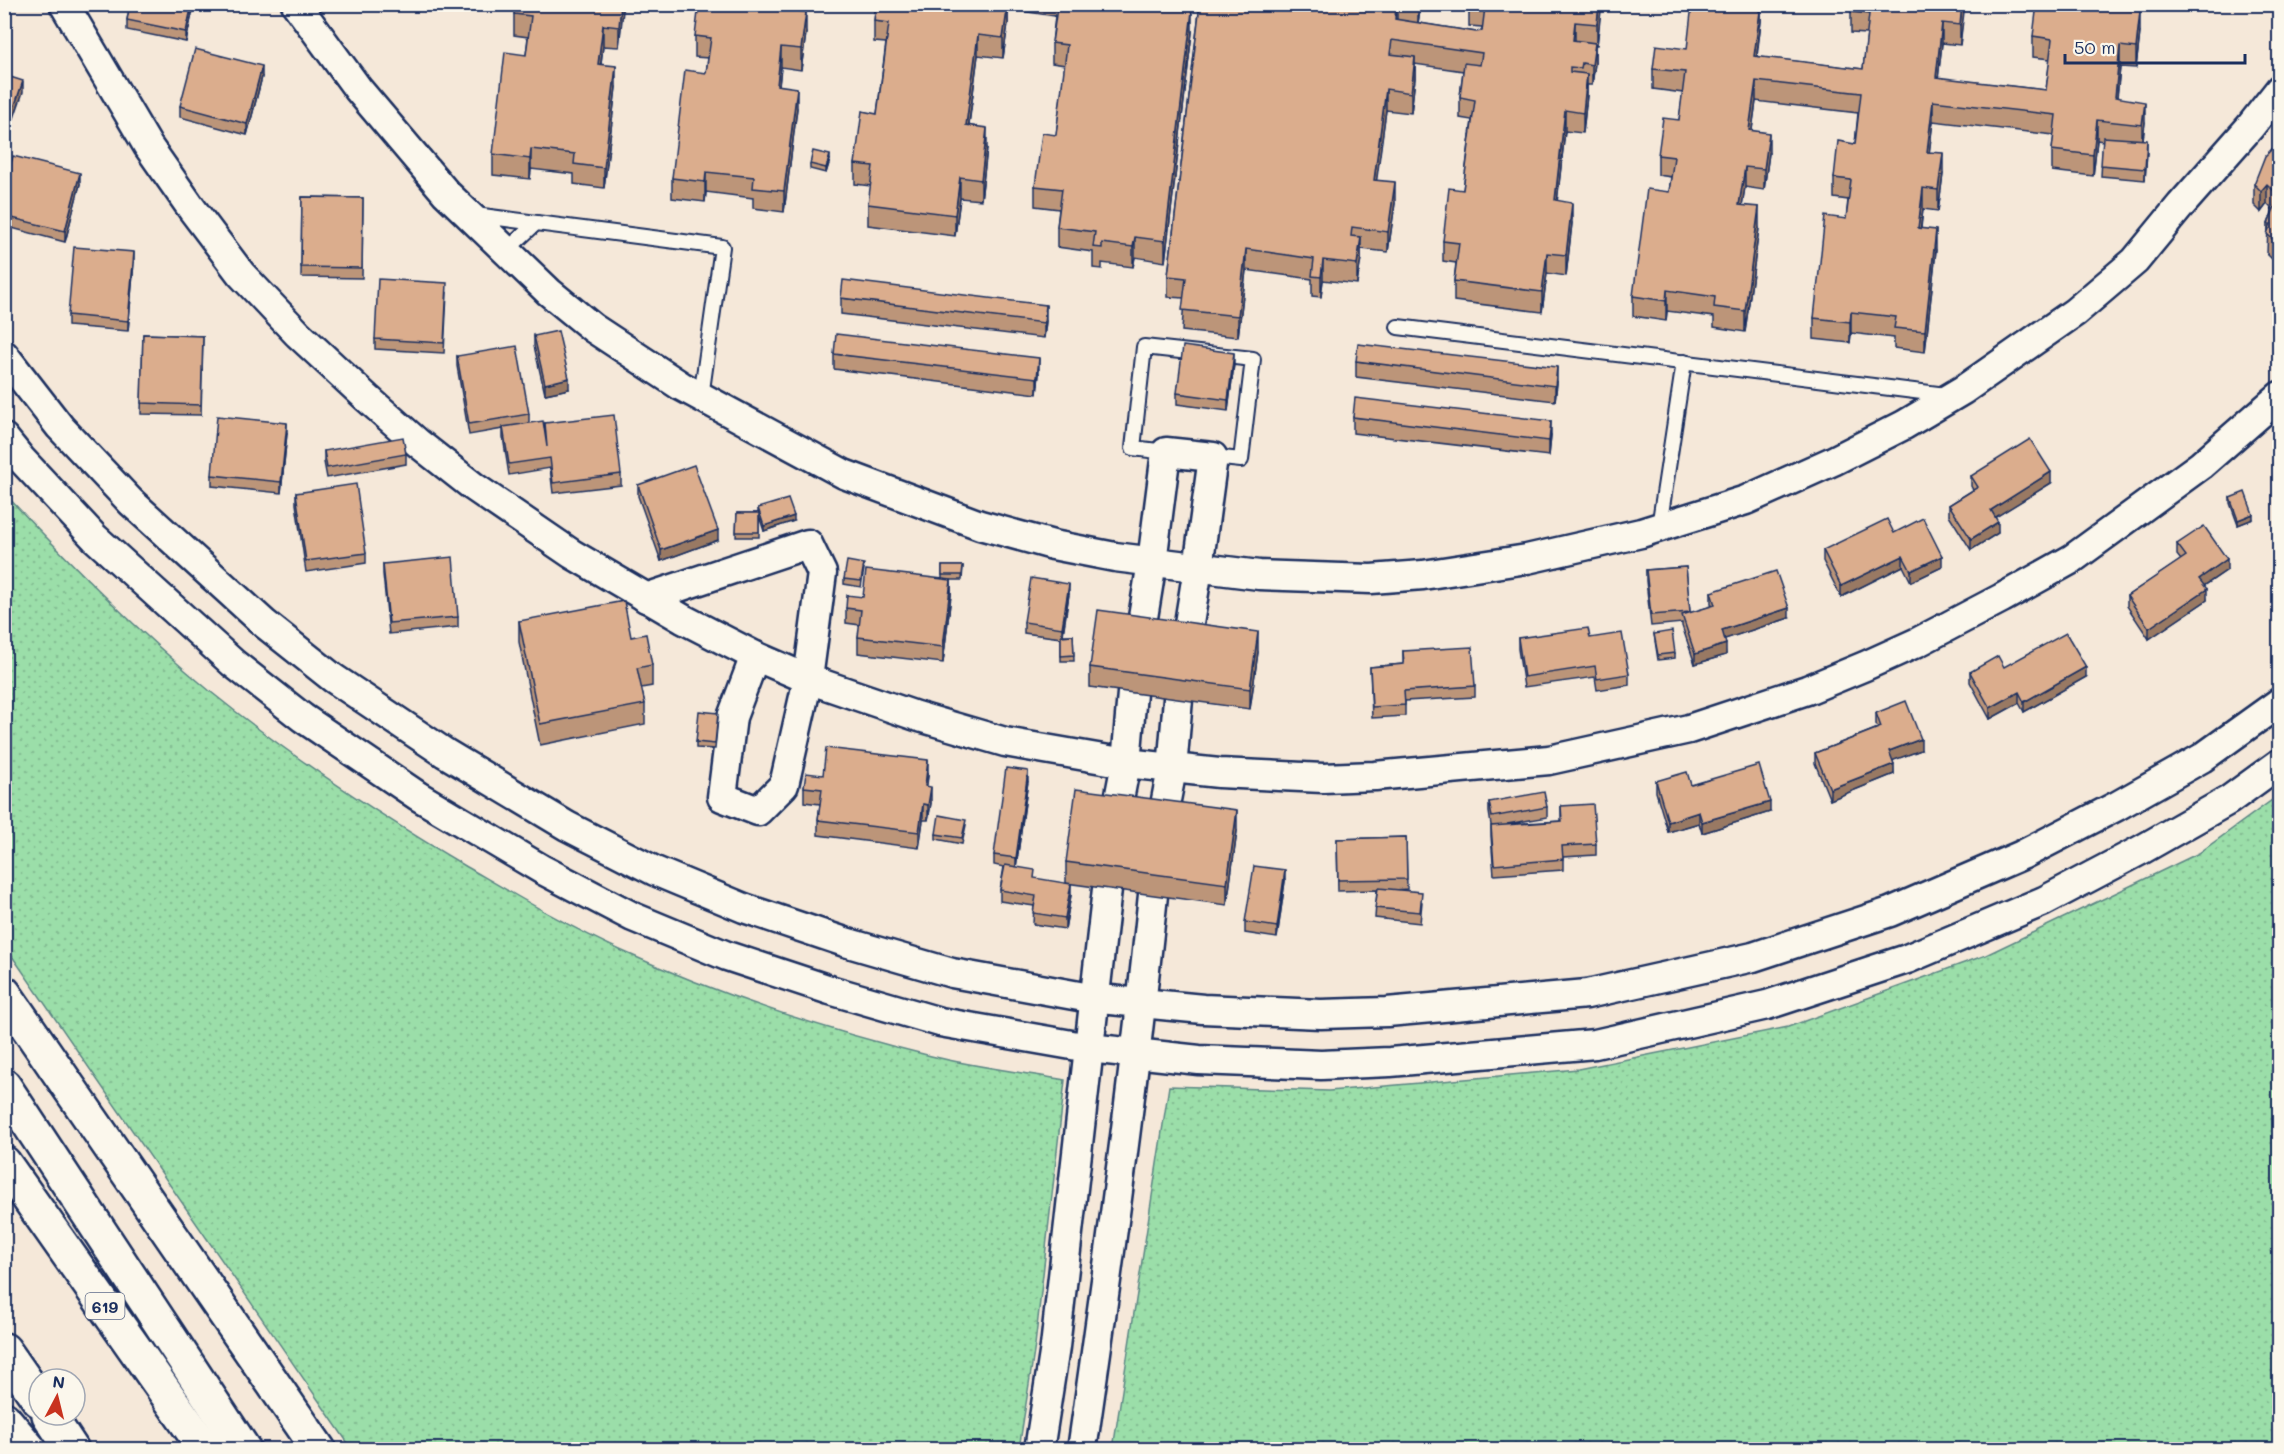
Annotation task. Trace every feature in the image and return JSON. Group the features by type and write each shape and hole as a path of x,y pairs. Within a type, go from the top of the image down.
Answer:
{"main road":[{"path":"4,993 319,1449"},
{"path":"4,1086 244,1449"},
{"name":"619","path":"4,1163 206,1449"},
{"path":"4,1350 27,1383"},
{"path":"4,1419 30,1449"},
{"path":"57,1427 72,1449"}],"street":[{"path":"64,4 142,137 241,274 298,334 418,443 474,487 572,554 646,598 755,656 808,679 916,716 1005,742 1126,764 1219,773 1323,778 1428,772 1549,760 1689,729 1807,690 1918,642 2072,559 2201,465 2280,396"},
{"path":"296,4 394,134 467,214 549,292 592,328 701,397 783,443 844,474 959,517 1053,544 1198,568 1258,575 1326,578 1371,579 1423,575 1527,559 1659,527 1746,500 1904,425 1954,396 2074,312 2135,261 2250,127 2280,88"},
{"path":"4,355 60,427 131,502 265,624 333,678 445,753 567,826 655,871 735,904 845,942 952,973 1096,998 1203,1009 1321,1014 1449,1008 1587,994 1753,957 1890,912 2022,855 2117,806 2202,758 2280,702"},
{"path":"4,438 95,538 233,663 303,718 418,796 543,870 633,916 716,951 830,990 940,1022 1089,1048 1199,1060 1321,1065 1453,1058 1595,1044 1767,1005 1907,959 2044,901 2229,800 2280,763"},
{"path":"1140,636 1167,452 1213,457 1186,642"},
{"path":"646,598 808,544 822,573 808,679 784,785 758,811 722,797 732,717 755,656"},
{"path":"1116,815 1126,764 1132,693"},
{"path":"1162,821 1172,769 1178,699"},
{"path":"1039,1449 1055,1347 1107,889"},
{"path":"1082,1449 1103,1308 1142,1004 1153,895"}],"lane":[{"path":"467,214 722,247 701,397"},
{"path":"506,251 536,223"},
{"path":"1398,327 1954,396"},
{"path":"1167,452 1133,448 1144,347 1252,359 1241,460 1213,457"},
{"path":"1659,527 1684,362"}],"green space":[{"path":"5,494 130,621 241,716 368,805 467,867 542,910 600,941 695,982 812,1023 948,1060 1065,1080 1035,1345 1019,1449 352,1449 5,946"},
{"path":"2279,795 2279,1449 1113,1449 1169,1086 1329,1091 1578,1069 1788,1027 1986,955 2199,853"}],"building":[{"path":"130,4 192,4 186,32 127,20"},
{"path":"515,4 621,4 619,27 603,25 598,64 616,66 604,168 574,164 575,154 531,149 530,159 493,154 505,52 526,55 531,16 514,14"},
{"path":"699,4 787,4 786,10 806,12 801,49 781,47 777,85 797,88 784,191 753,188 754,177 706,172 705,182 672,178 685,70 706,73 711,38 695,36"},
{"path":"876,4 1008,4 1003,38 978,35 966,125 987,128 981,180 960,177 955,215 868,204 873,166 855,164 862,111 877,114 889,23 874,21"},
{"path":"1073,4 1186,4 1185,10 1192,11 1165,241 1135,237 1133,247 1102,243 1102,248 1093,247 1095,232 1057,227 1062,189 1035,186 1042,133 1056,135 1067,45 1052,43 1057,8 1073,10"},
{"path":"1200,4 1304,6 1304,4 1396,4 1395,19 1476,32 1482,31 1485,7 1469,4 1599,4 1597,24 1575,22 1573,40 1595,43 1592,65 1582,63 1581,68 1570,67 1570,72 1587,74 1583,113 1565,110 1555,200 1572,203 1566,255 1547,253 1542,292 1454,281 1459,243 1443,241 1449,188 1463,190 1475,100 1460,97 1464,63 1480,65 1482,53 1392,40 1390,54 1415,57 1411,93 1386,89 1374,180 1395,182 1388,232 1352,227 1351,236 1361,237 1357,264 1323,260 1321,277 1312,276 1314,259 1246,249 1238,316 1182,310 1186,278 1168,276"},
{"path":"1692,4 1761,4 1754,56 1863,69 1869,14 1851,12 1852,4 1962,4 1960,25 1942,23 1936,77 2046,90 2052,39 2033,36 2037,4 2125,4 2124,9 2140,11 2136,48 2120,46 2115,97 2145,102 2142,125 2097,120 2093,155 2052,150 2056,115 1933,101 1927,152 1943,153 1938,190 1923,188 1918,228 1936,230 1925,331 1894,328 1896,317 1851,312 1850,322 1814,318 1825,216 1846,219 1851,180 1834,178 1838,141 1855,144 1861,93 1756,81 1749,130 1769,133 1764,169 1745,167 1739,205 1759,207 1745,311 1714,307 1715,297 1667,290 1666,301 1633,296 1647,189 1669,192 1674,157 1658,155 1663,118 1679,120 1685,72 1653,69 1656,45 1687,49"},
{"path":"195,49 262,66 247,124 180,106"},
{"path":"4,75 23,81 4,137"},
{"path":"2103,137 2147,140 2145,169 2101,165"},
{"path":"2280,141 2280,246 2267,234 2271,224 2268,224 2279,196 2267,184 2261,191 2254,184 2265,156"},
{"path":"813,151 830,155 826,168 810,164"},
{"path":"13,156 80,173 65,231 4,216 4,187"},
{"path":"302,197 363,198 362,268 301,267"},
{"path":"74,247 134,252 128,321 68,315"},
{"path":"378,279 447,283 444,343 375,339"},
{"path":"843,280 1046,305 1044,323 841,298"},
{"path":"558,331 569,378 545,384 534,336"},
{"path":"143,334 203,336 201,405 141,403"},
{"path":"836,334 1039,358 1037,378 834,354"},
{"path":"1358,344 1557,367 1555,386 1356,361"},
{"path":"517,346 529,414 469,424 457,356"},
{"path":"1183,346 1234,353 1228,400 1177,393"},
{"path":"1355,398 1551,421 1549,441 1353,417"},
{"path":"614,415 621,474 553,483 550,458 509,464 503,427 543,421 547,447 545,423"},
{"path":"217,416 287,423 281,482 212,475"},
{"path":"403,437 406,454 327,468 324,451"},
{"path":"2030,439 2051,472 1991,510 1998,522 1971,539 1949,505 1978,487 1971,476"},
{"path":"694,465 718,530 661,550 638,485"},
{"path":"356,484 366,553 306,561 296,493"},
{"path":"2245,492 2253,514 2238,520 2230,498"},
{"path":"788,499 794,516 764,526 758,508"},
{"path":"737,513 759,513 759,532 736,532"},
{"path":"1923,518 1942,556 1911,571 1903,556 1841,586 1823,550 1887,519 1894,533"},
{"path":"2204,526 2227,559 2199,579 2207,589 2149,628 2127,596 2186,556 2177,544"},
{"path":"453,557 458,617 389,623 383,564"},
{"path":"847,561 864,564 861,581 844,579"},
{"path":"942,566 963,566 962,575 942,575"},
{"path":"1686,567 1690,612 1651,615 1646,570"},
{"path":"866,570 951,580 943,647 858,637 861,610 846,608 847,595 863,597"},
{"path":"1776,571 1789,608 1722,630 1726,644 1695,654 1682,615 1715,605 1711,592"},
{"path":"1031,578 1069,584 1062,628 1024,622"},
{"path":"624,601 631,637 646,634 652,665 637,668 645,704 540,724 519,621"},
{"path":"1098,610 1258,632 1250,689 1090,667"},
{"path":"1588,628 1590,638 1622,633 1629,674 1597,679 1595,666 1524,677 1518,638"},
{"path":"1672,631 1675,653 1658,655 1654,634"},
{"path":"2066,633 2086,667 2024,702 2019,692 1990,708 1970,672 1998,656 2004,667"},
{"path":"1073,635 1074,655 1061,656 1061,636"},
{"path":"1472,647 1475,686 1404,691 1405,705 1372,707 1370,667 1404,664 1403,651"},
{"path":"1906,701 1921,739 1889,751 1894,764 1830,789 1815,753 1881,727 1876,713"},
{"path":"699,711 718,713 715,744 696,742"},
{"path":"826,748 928,760 925,786 931,787 928,805 923,804 919,832 818,820 822,789 804,787 806,773 823,775"},
{"path":"1759,765 1770,802 1702,822 1699,812 1668,822 1656,781 1687,772 1691,785"},
{"path":"1006,768 1028,771 1016,858 994,855"},
{"path":"1076,789 1237,810 1227,884 1066,862"},
{"path":"1544,792 1547,807 1492,817 1489,802"},
{"path":"1593,804 1596,844 1562,846 1563,859 1494,865 1491,826 1562,821 1561,806"},
{"path":"939,815 966,820 962,838 936,834"},
{"path":"1406,837 1407,879 1338,880 1337,839"},
{"path":"1005,865 1035,870 1034,878 1071,884 1065,918 1033,913 1036,896 1000,890"},
{"path":"1254,866 1285,870 1277,927 1245,922"},
{"path":"1378,888 1422,892 1420,912 1375,908"}]}
